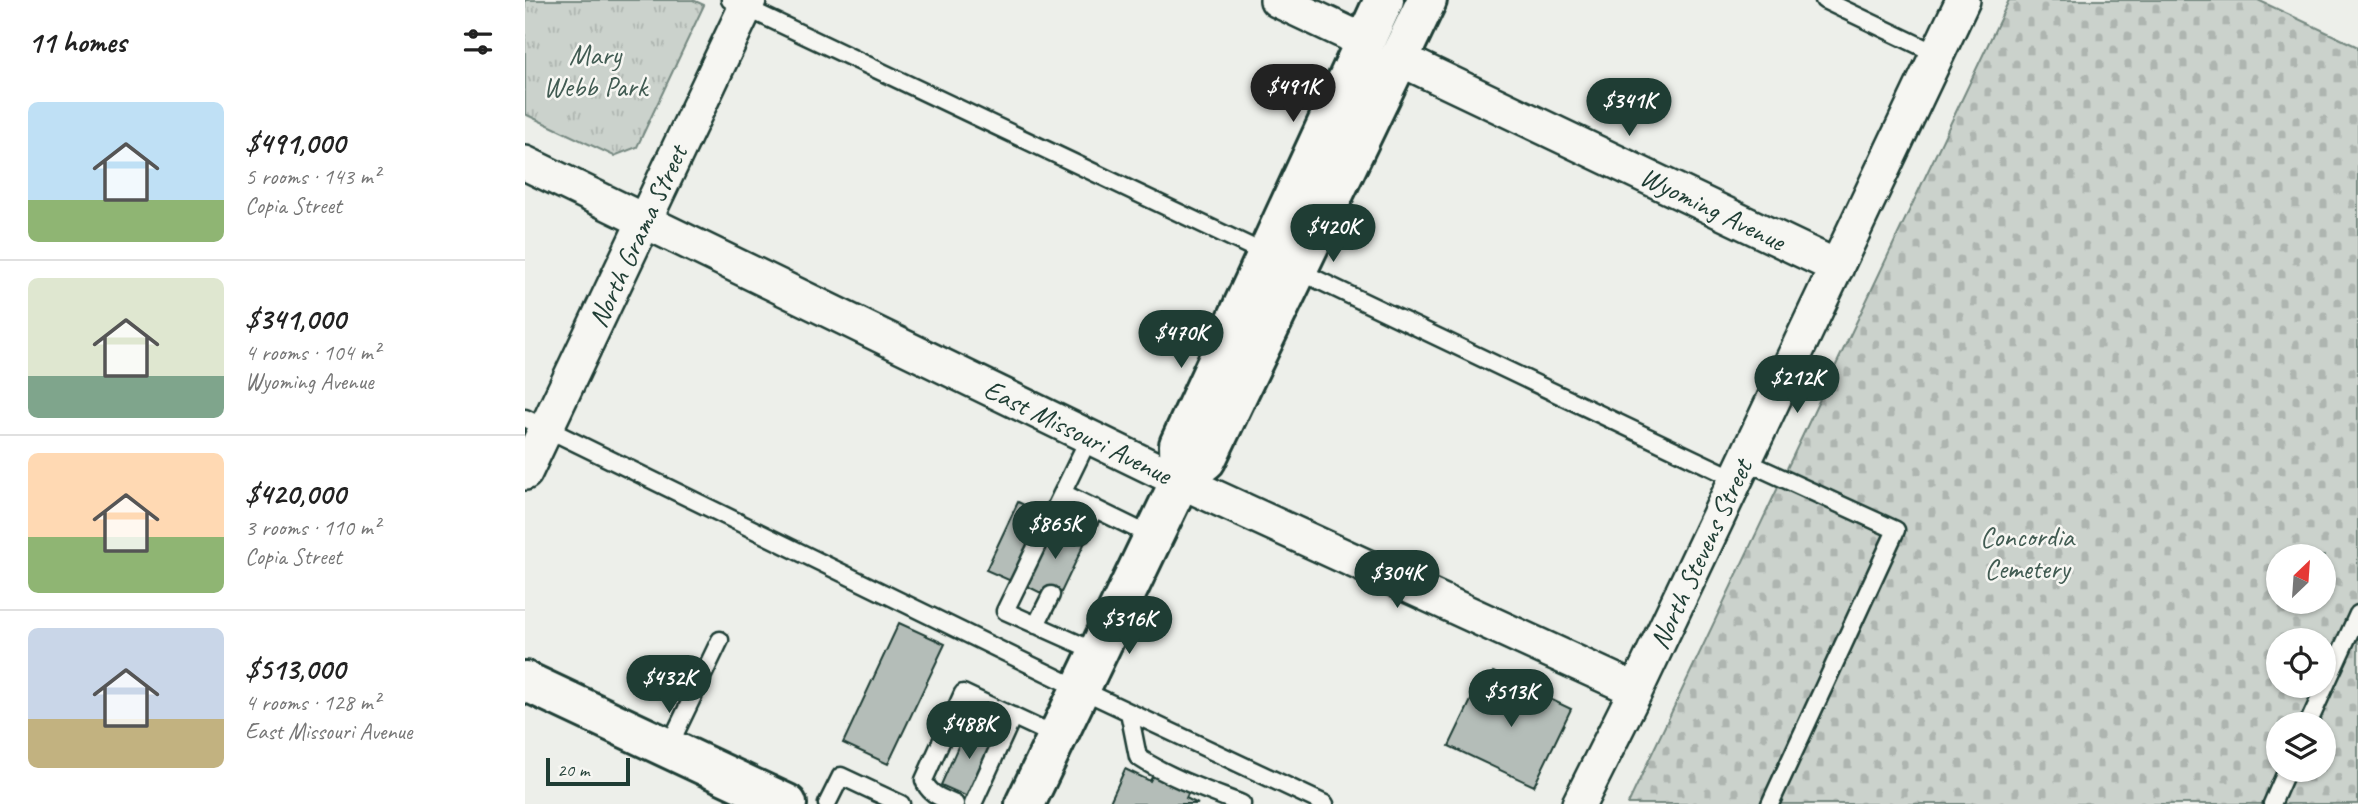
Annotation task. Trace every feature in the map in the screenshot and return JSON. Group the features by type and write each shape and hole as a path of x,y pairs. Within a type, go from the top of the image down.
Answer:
{"main road":[{"path":"1281,262 1364,41 1384,0"},
{"path":"1025,804 1180,481 1179,445 1398,58 1427,0"},
{"path":"525,681 787,804"}],"street":[{"path":"1277,0 1364,41"},
{"name":"North Stevens Street","path":"1579,804 1636,690 1963,0"},
{"name":"North Grama Street","path":"525,473 536,423 644,220 742,2"},
{"name":"Wyoming Avenue","path":"1398,58 1837,267"},
{"name":"East Missouri Avenue","path":"525,163 1180,481 1636,690"}],"lane":[{"path":"1824,0 1937,54"},
{"path":"742,2 1281,262 1740,470 1896,530 1770,804"},
{"path":"536,423 1080,689 1325,804"},
{"path":"1090,436 1005,611 1098,652"},
{"path":"1063,493 1153,537"},
{"path":"1082,534 1095,508"},
{"path":"1036,625 1051,595"},
{"path":"2313,712 2358,614"},
{"path":"668,748 720,640"},
{"path":"955,804 933,800 924,780 963,693 1057,737"},
{"path":"1129,712 1138,757 1185,782 1242,804"},
{"path":"973,804 1013,716"},
{"path":"827,804 841,776 901,804"},
{"path":"2272,804 2282,782"}],"green space":[{"name":"Mary Webb Park","path":"525,0 693,0 704,5 637,147 614,156 525,114"},
{"name":"Concordia Cemetery","path":"2009,0 2258,0 2358,47 2358,804 1628,804"}],"building":[{"path":"1018,502 1043,514 1011,581 986,570"},
{"path":"1053,522 1087,538 1057,601 1023,584"},
{"path":"899,623 945,644 888,764 843,743"},
{"path":"1493,672 1571,709 1534,786 1449,746 1474,694 1480,697"},
{"path":"968,724 998,737 970,798 941,785"},
{"path":"1125,769 1150,781 1153,775 1189,792 1186,798 1198,804 1109,804"}]}
